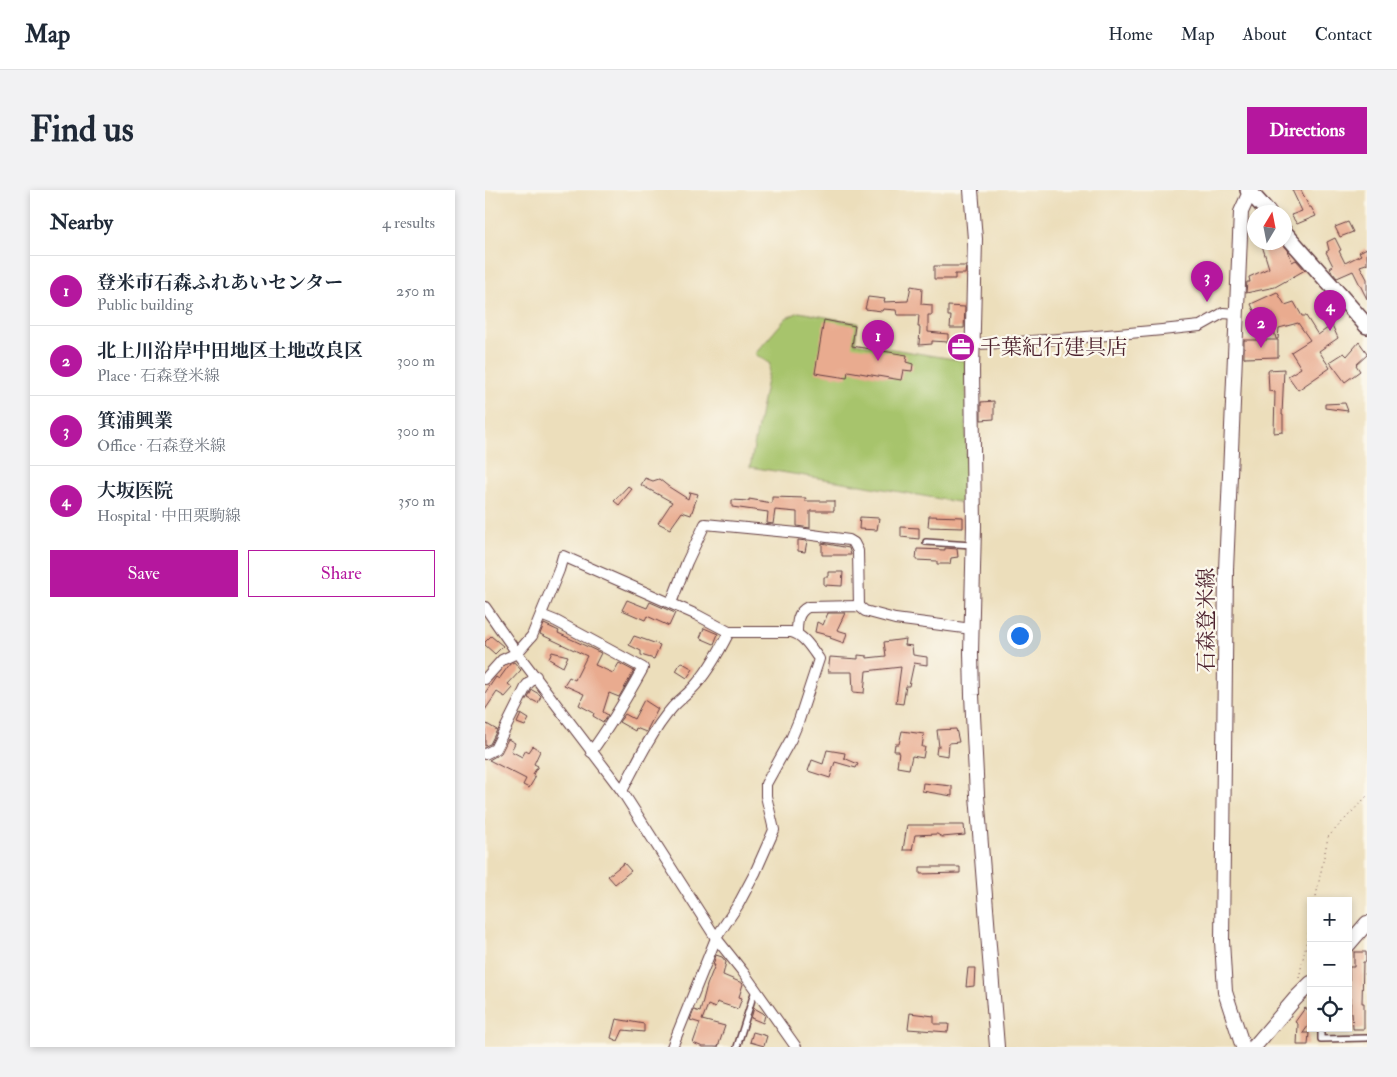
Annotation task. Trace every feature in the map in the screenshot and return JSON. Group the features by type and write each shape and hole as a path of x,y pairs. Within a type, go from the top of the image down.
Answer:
{"main road":[{"path":"1249,191 1262,205"},
{"path":"1292,240 1367,326"}],"street":[{"path":"971,190 975,239 972,370 974,545 972,686 977,795 997,1047"},
{"name":"石森登米線","path":"1243,1047 1225,992 1222,941 1226,570 1241,212 1249,191"},
{"path":"974,344 1077,338 1200,326 1223,313 1237,314"},
{"path":"671,603 687,562 705,524 849,540 854,543 858,551 859,606"},
{"path":"485,679 502,660 517,653 533,636 563,556 671,603 729,632 797,633 806,641 819,659 791,739 765,784 774,830 738,905 716,938 672,1047"},
{"path":"797,633 799,614 807,607 859,606 865,611 895,619 972,629"},
{"path":"485,607 591,752 622,790 716,938 795,1047"},
{"path":"541,615 556,621 643,668 607,730 591,752"},
{"path":"622,790 671,708 692,689 703,675 720,650 729,632"},
{"path":"485,754 495,749 527,685 536,676"},
{"path":"1351,942 1365,930"},
{"path":"1254,1047 1295,999 1305,982"}],"lane":[{"path":"925,542 974,545"},
{"path":"737,1047 755,990"},
{"path":"1321,1032 1321,1039 1367,1038"}],"path":[{"path":"1316,897 1328,837 1367,796"},
{"path":"1305,982 1309,942"}],"green space":[{"path":"799,312 858,323 855,343 966,361 966,502 750,467 770,364 755,354 786,318"}],"building":[{"path":"1292,190 1301,190 1309,207 1311,207 1316,216 1297,224 1292,215 1302,211"},
{"path":"1348,222 1353,232 1340,237 1335,227"},
{"path":"1335,238 1345,263 1361,255 1359,252 1367,248 1367,265 1360,266 1367,279 1367,299 1353,271 1337,278 1332,272 1330,268 1333,266 1326,252 1329,250 1327,242"},
{"path":"1263,250 1288,250 1292,262 1296,260 1305,270 1275,287 1246,293 1247,282 1250,282 1249,277 1269,268"},
{"path":"934,266 966,266 965,274 955,274 955,279 934,279"},
{"path":"911,286 922,288 921,304 932,305 932,315 928,315 928,332 948,334 948,342 932,341 932,344 919,345 919,315 897,315 896,310 865,309 868,297 885,299 884,302 908,301"},
{"path":"1277,292 1285,305 1294,302 1302,316 1306,316 1318,335 1332,325 1338,338 1319,351 1330,368 1298,390 1288,376 1301,368 1291,352 1310,340 1298,323 1279,328 1278,339 1276,339 1273,326 1262,328 1251,304"},
{"path":"948,306 965,307 964,328 950,328 951,316 948,316"},
{"path":"824,320 855,326 852,346 907,355 906,362 913,364 912,371 903,370 901,380 848,371 847,378 815,373"},
{"path":"1244,340 1278,340 1278,357 1244,358"},
{"path":"1359,342 1367,355 1356,365 1360,371 1345,382 1330,362 1344,353 1347,356"},
{"path":"1284,369 1283,432 1274,433 1275,392 1269,391 1268,370"},
{"path":"994,401 994,419 981,420 981,402"},
{"path":"1345,403 1348,411 1325,408 1325,404"},
{"path":"645,478 653,481 659,479 688,499 690,492 698,494 691,515 682,512 670,529 658,523 672,502 641,485"},
{"path":"628,486 632,489 619,505 614,501"},
{"path":"772,497 806,498 805,501 834,501 834,511 810,511 810,528 797,526 797,512 775,510 773,524 767,523 768,512 732,507 732,500 749,501 749,499 772,503"},
{"path":"929,516 963,517 963,528 928,527"},
{"path":"860,517 879,518 877,530 859,529"},
{"path":"901,527 919,528 919,539 901,537"},
{"path":"798,540 807,541 805,552 798,551"},
{"path":"822,543 849,548 851,555 822,555"},
{"path":"945,548 957,549 958,557 951,558 950,564 937,564 937,561 916,560 917,549 945,550"},
{"path":"828,572 843,572 842,586 824,585 824,577 828,577"},
{"path":"627,600 647,608 650,602 675,613 669,626 647,616 645,620 622,610"},
{"path":"828,613 845,613 837,630 847,633 844,643 830,638 831,636 815,632 817,622 823,625"},
{"path":"544,624 559,631 558,633 601,653 595,665 613,673 619,663 634,671 619,697 609,693 603,712 608,715 603,722 593,716 594,713 579,705 584,694 564,685 569,677 575,680 587,656 540,634"},
{"path":"704,628 718,634 714,644 700,638"},
{"path":"491,636 503,646 495,654 485,645 485,642"},
{"path":"634,636 660,645 654,659 641,655 641,651 629,645"},
{"path":"906,639 905,645 912,646 913,655 927,657 927,665 914,663 909,686 906,686 903,704 896,703 901,667 866,671 864,693 853,692 852,672 828,672 830,657 858,659 858,655 867,656 867,658 886,656 884,642"},
{"path":"552,652 568,656 563,667 549,659"},
{"path":"514,662 521,670 508,684 513,688 505,697 497,692 485,710 485,693 496,677 499,679 510,664"},
{"path":"681,662 693,669 687,678 676,671"},
{"path":"532,690 541,696 538,703 528,698"},
{"path":"644,700 658,709 646,732 636,728 635,731 619,722 625,714 634,719"},
{"path":"521,714 529,719 525,726 517,723"},
{"path":"485,723 497,730 490,744 485,746"},
{"path":"956,729 959,742 949,743 948,756 936,754 937,747 939,747 937,730"},
{"path":"902,731 924,734 922,747 925,747 923,758 912,756 909,769 897,767 899,751 894,751 895,744 899,744"},
{"path":"508,739 515,743 511,751 522,757 526,750 529,752 533,746 540,751 534,764 538,766 533,774 535,778 529,788 523,785 526,779 489,760 501,753"},
{"path":"827,750 845,753 844,758 858,764 856,768 835,762 830,778 808,771 812,760 823,764"},
{"path":"923,783 952,786 952,796 922,791"},
{"path":"907,825 964,825 965,835 942,837 937,834 915,835 912,850 903,850"},
{"path":"624,863 631,871 615,884 608,876"},
{"path":"920,867 960,867 960,873 920,874"},
{"path":"1354,952 1366,952 1366,962 1363,962 1362,1003 1364,1003 1364,1029 1353,1029 1352,967 1354,967"},
{"path":"716,955 722,957 726,962 723,975 743,984 739,997 742,998 738,1009 717,1002 715,1008 708,1005 702,1020 725,1026 718,1047 703,1047 693,1043 700,1023 690,1020 694,1010 700,1012 707,985 715,965 713,965"},
{"path":"968,968 975,968 974,986 966,987"},
{"path":"754,1008 765,1015 763,1023 751,1018"},
{"path":"1305,1008 1307,1009 1307,1028 1303,1033 1309,1033 1308,1045 1297,1045 1298,1024 1295,1022"},
{"path":"910,1013 934,1016 934,1024 949,1024 948,1032 908,1029"},
{"path":"616,1019 644,1024 644,1032 623,1030 618,1041 611,1038"},
{"path":"753,1032 767,1036 764,1046 750,1042"}],"place":[{"name":"箕浦興業","path":"1207,302"},
{"name":"大坂医院","path":"1330,331"},
{"name":"千葉紀行建具店","path":"961,347"},
{"name":"北上川沿岸中田地区土地改良区","path":"1261,348"},
{"name":"登米市石森ふれあいセンター","path":"878,361"}]}
